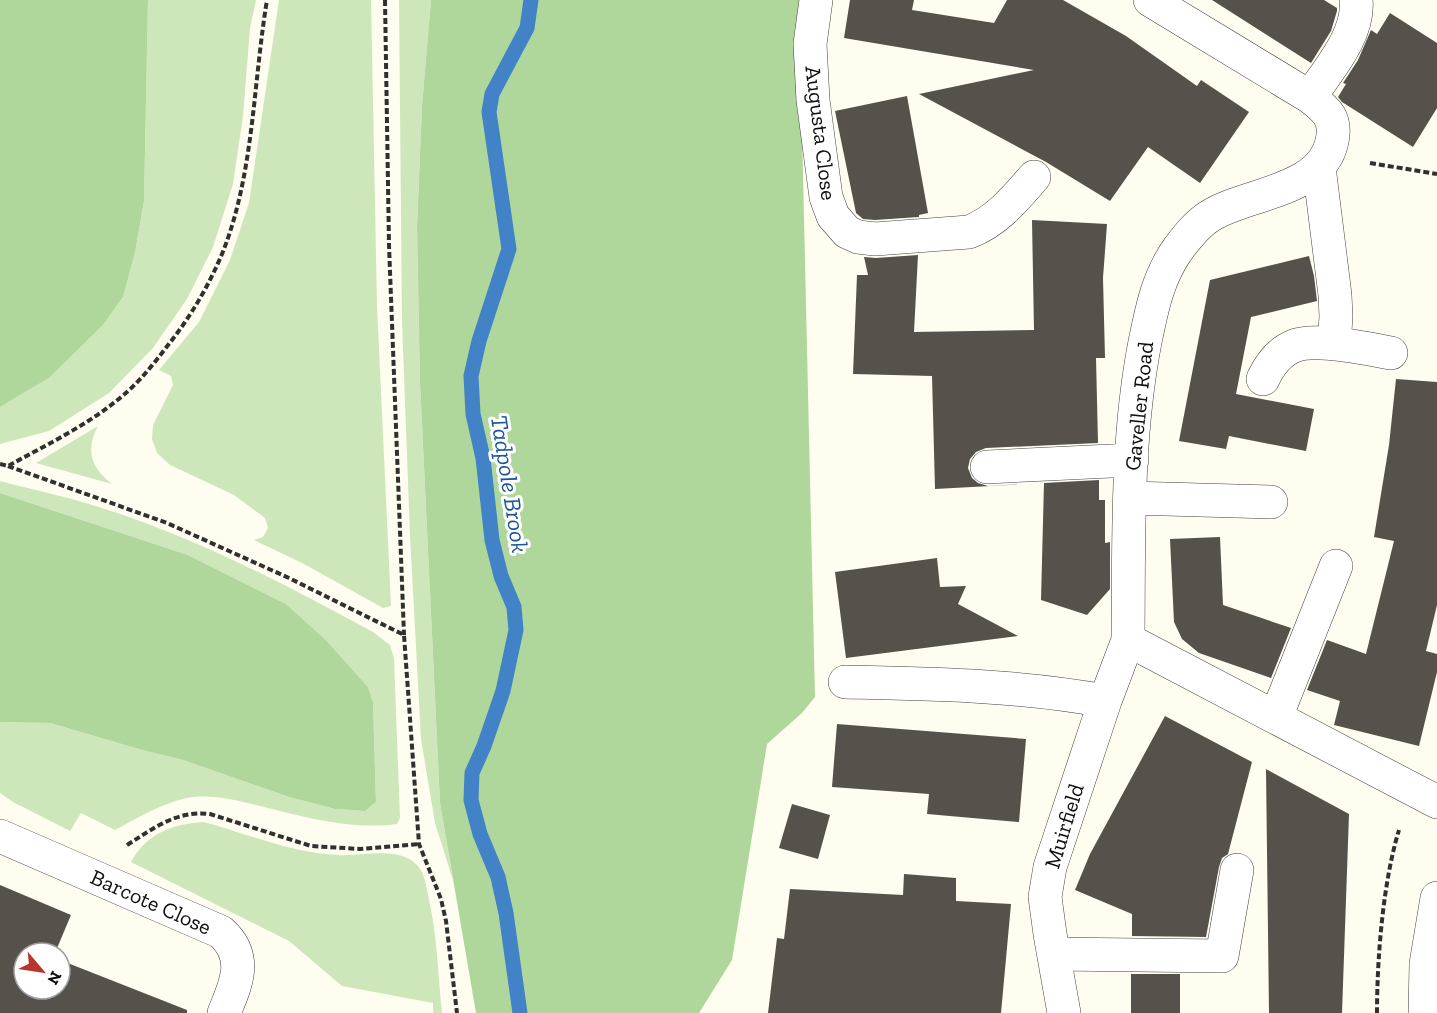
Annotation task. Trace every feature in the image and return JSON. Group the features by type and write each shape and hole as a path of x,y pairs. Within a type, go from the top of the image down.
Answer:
{"street":[{"name":"Augusta Close","path":"816,0 810,44 813,100 824,186 832,216 847,232 858,237 875,239 969,232 979,228 1008,207 1034,177"},
{"path":"1150,0 1310,97 1332,117 1333,136 1323,161 1335,295 1334,344"},
{"path":"1310,97 1350,35 1357,15 1356,0"},
{"name":"Gaveller Road","path":"1128,640 1130,498 1139,375 1152,304 1165,270 1196,227 1210,216 1241,202 1277,191 1308,176 1323,161"},
{"path":"1263,379 1277,357 1297,344 1334,344 1391,353"},
{"path":"987,467 1132,460"},
{"path":"1130,498 1271,502"},
{"path":"1276,717 1336,566"},
{"path":"1128,640 1427,796"},
{"name":"Muirfield","path":"1064,1013 1045,897 1050,867 1128,640"},
{"path":"845,682 994,686 1105,702"},
{"name":"Barcote Close","path":"0,836 221,932 229,939 236,951 238,964 238,975 226,1007"},
{"path":"1054,954 1222,956 1237,870"},
{"path":"1425,1013 1426,964 1437,898"}],"path":[{"path":"8,466 73,430 127,392 188,318 207,285 222,254 237,204 244,170 267,0"},
{"path":"385,0 389,245 408,710 419,843 441,899 446,921 457,1013"},
{"path":"1323,161 1437,174"},
{"path":"0,464 167,523 289,578 404,635"},
{"path":"1377,1013 1381,942 1388,880 1395,845 1402,822 1427,796"},
{"path":"95,877 105,858 169,819 188,813 210,814 311,846 360,849 419,843"}],"green space":[{"path":"0,0 148,0 144,201 135,253 123,297 103,325 49,378 0,407"},
{"path":"148,0 256,0 250,28 243,116 233,184 213,247 187,299 153,348 109,393 49,431 0,444 0,407 49,378 103,325 123,297 135,253 144,201"},
{"path":"279,0 371,0 377,306 391,606 383,608 304,564 254,540 263,537 268,528 265,518 234,495 170,465 157,453 152,439 153,425 173,385 171,376 159,370 199,322 230,260 249,203"},
{"path":"399,0 431,0 422,106 417,228 420,382 440,803 453,880 435,823 421,739 402,321"},
{"path":"431,0 799,0 815,697 802,713 767,744 732,960 699,1013 476,1013 440,803 420,382 417,228 422,106"},
{"path":"98,426 92,443 92,458 99,472 112,484 36,463"},
{"path":"0,481 89,504 199,544 304,595 373,632 390,645 394,659 400,818 397,824 363,825 330,822 236,800 206,796 168,803 115,830 81,813 70,831 0,793 0,722 50,723 183,760 289,797 335,809 365,811 376,802 373,702 368,687 326,640 286,604 188,555 0,493"},
{"path":"0,493 188,555 286,604 326,640 368,687 373,702 376,802 365,811 335,809 289,797 183,760 50,723 0,722"},
{"path":"204,822 270,842 321,854 382,853 413,861 423,875 431,909 442,1013 433,1013 433,1003 342,986 289,941 131,862 145,844 162,832 181,825"}],"building":[{"path":"850,0 914,0 912,10 994,23 1007,0 1063,0 1126,36 1197,86 1201,80 1249,112 1200,183 1148,147 1110,201 1046,162 919,94 1034,70 844,38"},
{"path":"1212,0 1324,0 1337,8 1337,11 1331,31 1311,63"},
{"path":"1390,13 1437,43 1437,108 1413,147 1342,102 1338,97 1371,30 1377,34"},
{"path":"907,96 928,213 919,215 919,217 863,219 856,213 835,111"},
{"path":"1032,220 1107,224 1103,278 1105,358 1096,358 1098,443 986,448 976,452 970,459 968,468 972,478 978,483 988,486 1043,483 935,489 932,376 853,374 857,275 868,275 864,257 918,255 914,332 1034,330"},
{"path":"1309,256 1317,301 1251,317 1236,394 1314,409 1306,451 1229,436 1226,449 1179,441 1210,280"},
{"path":"1396,379 1437,382 1437,605 1426,651 1437,654 1437,672 1419,746 1334,725 1340,701 1307,690 1327,640 1366,654 1394,541 1374,537 1389,445"},
{"path":"1099,480 1099,500 1105,500 1105,543 1110,542 1110,589 1087,615 1041,600 1044,483"},
{"path":"1220,537 1223,605 1291,628 1271,678 1199,653 1182,639 1174,622 1170,539"},
{"path":"937,558 940,587 966,586 958,604 1018,636 846,658 835,572"},
{"path":"1165,716 1252,762 1228,854 1222,858 1219,867 1206,937 1132,936 1132,914 1075,890 1090,854"},
{"path":"837,724 1026,739 1019,822 927,814 929,794 832,787"},
{"path":"1266,769 1349,814 1342,1013 1269,1013"},
{"path":"792,804 830,815 818,859 779,848"},
{"path":"904,874 956,878 956,901 1011,904 1001,1013 768,1013 777,938 784,939 790,889 903,895"},
{"path":"0,885 71,915 60,941 12,941 12,1001 72,1001 72,965 187,1010 187,1013 0,1013"},
{"path":"1131,974 1180,974 1180,1013 1131,1013"}],"waterway":[{"name":"Tadpole Brook","path":"520,1013 506,913 498,877 480,834 471,800 472,773 503,691 516,630 514,607 501,576 492,540 483,458 473,414 471,376 479,341 509,249 489,112 492,94 527,28 531,0"}]}
